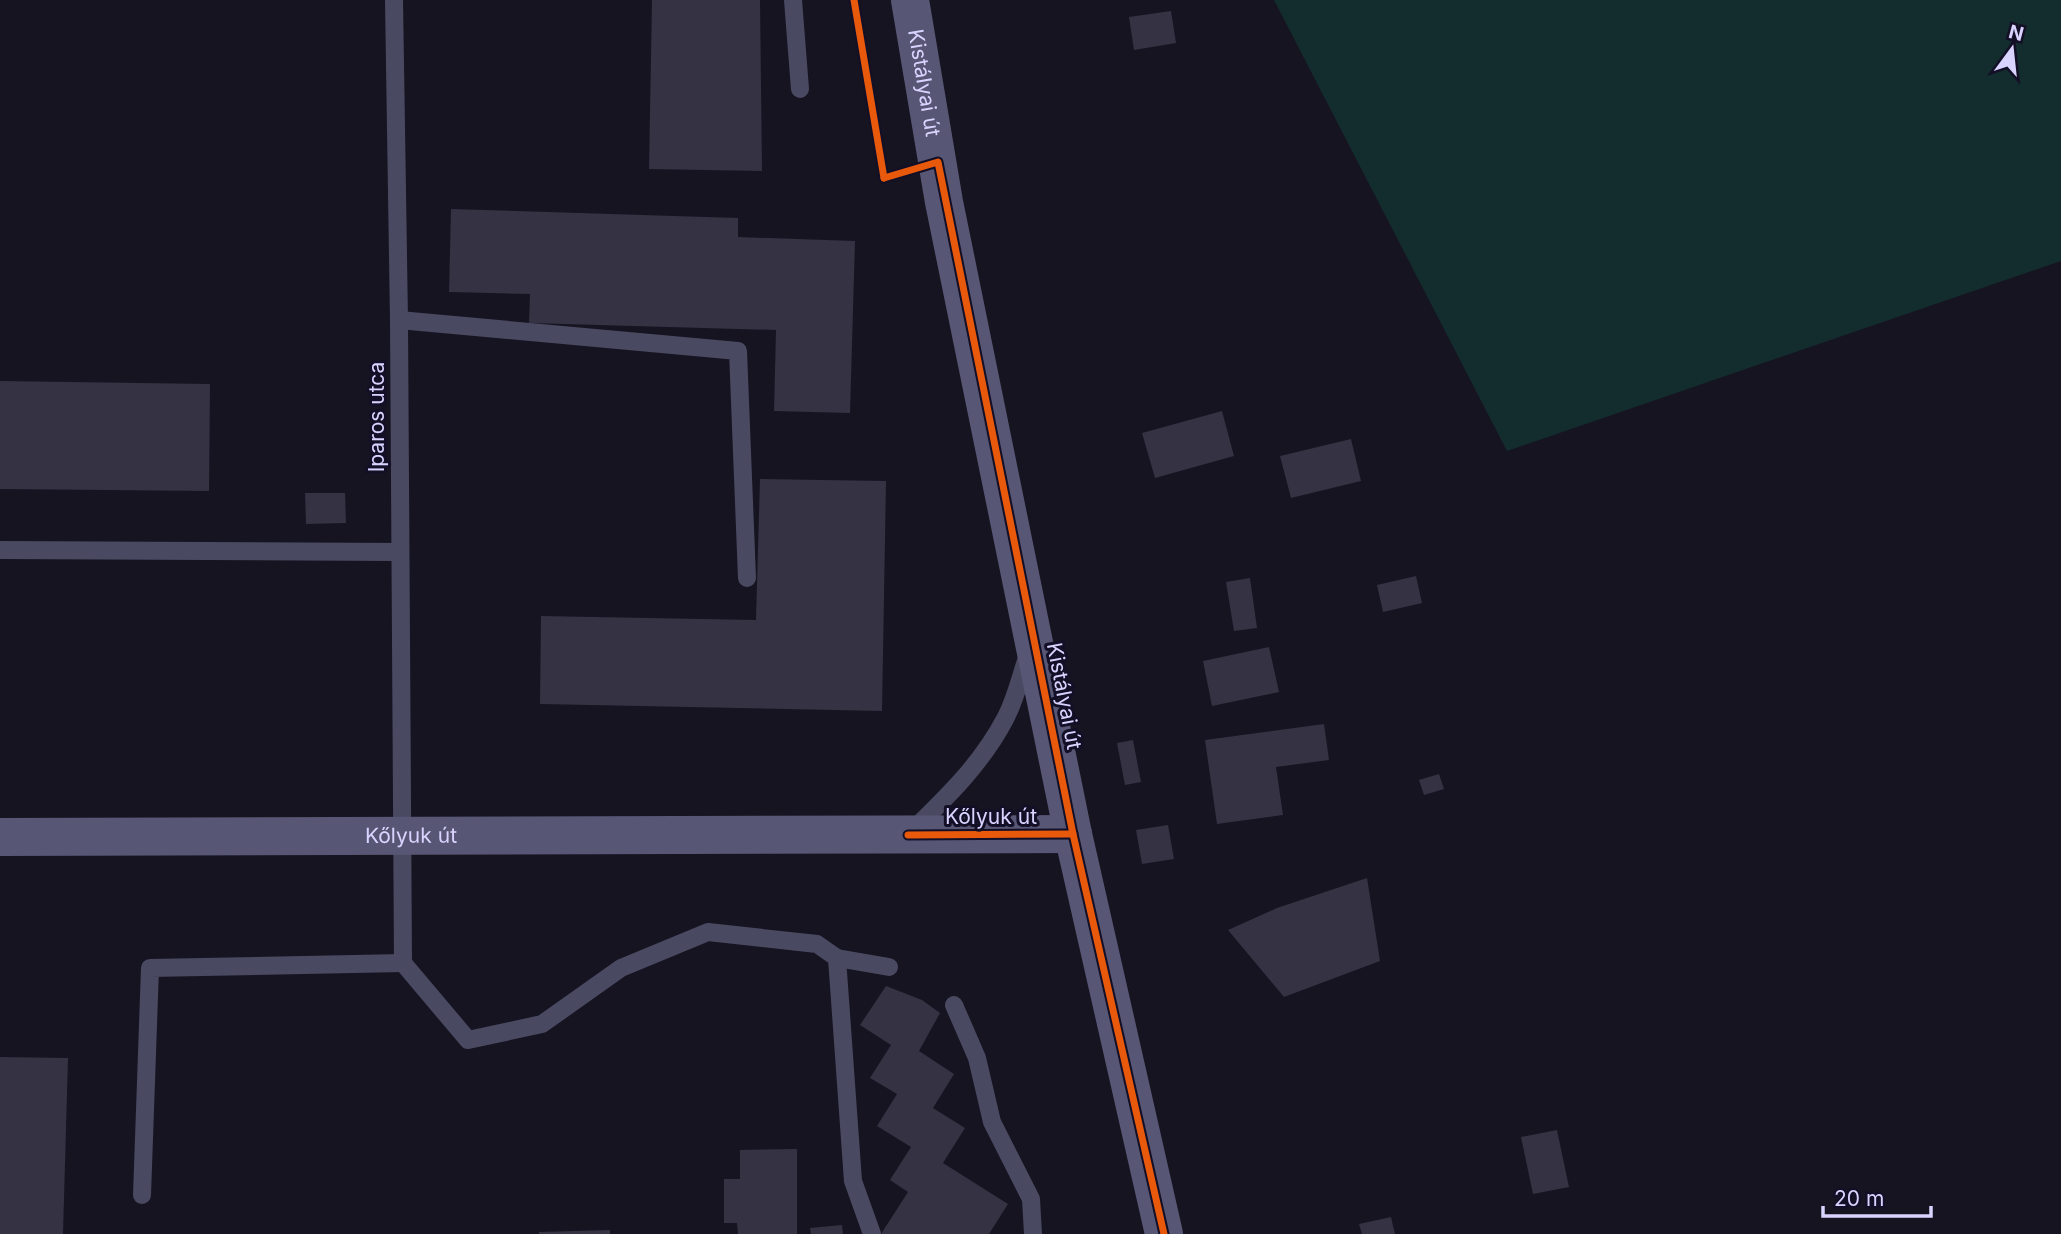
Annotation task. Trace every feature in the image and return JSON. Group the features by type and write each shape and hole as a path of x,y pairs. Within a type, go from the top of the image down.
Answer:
{"main road":[{"name":"Kistályai út","path":"910,0 944,202 1073,834 1164,1234"},
{"name":"Kőlyuk út","path":"0,837 1073,834"}],"lane":[{"name":"Iparos utca","path":"394,0 404,834 403,963"},
{"path":"793,0 800,89"},
{"path":"399,320 738,351 747,578"},
{"path":"0,550 400,552"},
{"path":"908,835 959,786 983,756 1007,716 1034,636"},
{"path":"142,1195 150,968 403,963 468,1040 542,1024 621,968 708,932 817,944 837,958 890,967"},
{"path":"837,958 853,1181 872,1234"},
{"path":"954,1005 977,1058 992,1122 1031,1199 1033,1234"}],"green space":[{"path":"1274,0 2061,0 2061,261 1507,451"}],"building":[{"path":"652,0 760,0 762,171 649,169"},
{"path":"1171,11 1176,43 1134,50 1129,17"},
{"path":"451,209 738,218 738,237 855,241 850,413 774,411 776,330 529,323 530,294 449,292"},
{"path":"0,381 210,384 209,491 0,489"},
{"path":"1222,411 1234,456 1155,478 1142,433"},
{"path":"1351,439 1361,481 1291,498 1280,456"},
{"path":"760,479 886,481 882,711 540,704 541,616 756,620"},
{"path":"305,493 345,493 346,523 306,524"},
{"path":"1416,576 1422,603 1383,612 1377,585"},
{"path":"1250,578 1257,628 1234,631 1226,582"},
{"path":"1269,647 1279,692 1212,706 1203,661"},
{"path":"1324,724 1329,760 1276,767 1283,815 1217,824 1205,740"},
{"path":"1133,740 1141,782 1125,785 1117,743"},
{"path":"1439,774 1444,789 1424,795 1419,780"},
{"path":"1168,825 1174,859 1142,864 1136,830"},
{"path":"1367,878 1380,961 1284,997 1228,930 1277,908"},
{"path":"886,986 922,1000 940,1013 919,1051 954,1074 933,1108 965,1128 943,1163 1008,1204 989,1234 881,1234 908,1192 890,1180 911,1147 877,1126 897,1094 870,1078 891,1045 860,1025"},
{"path":"0,1057 68,1058 63,1234 0,1234"},
{"path":"1557,1130 1569,1187 1533,1194 1521,1137"},
{"path":"797,1149 797,1234 738,1234 737,1223 724,1223 724,1179 740,1179 740,1150"},
{"path":"1391,1217 1395,1234 1362,1234 1359,1224"},
{"path":"842,1225 843,1234 811,1234 810,1228"},
{"path":"610,1230 610,1234 539,1234 539,1232"}],"cycle path":[{"path":"854,0 884,178"},
{"path":"884,178 938,162 1073,834 1164,1234"},
{"path":"908,835 1073,834"}]}
